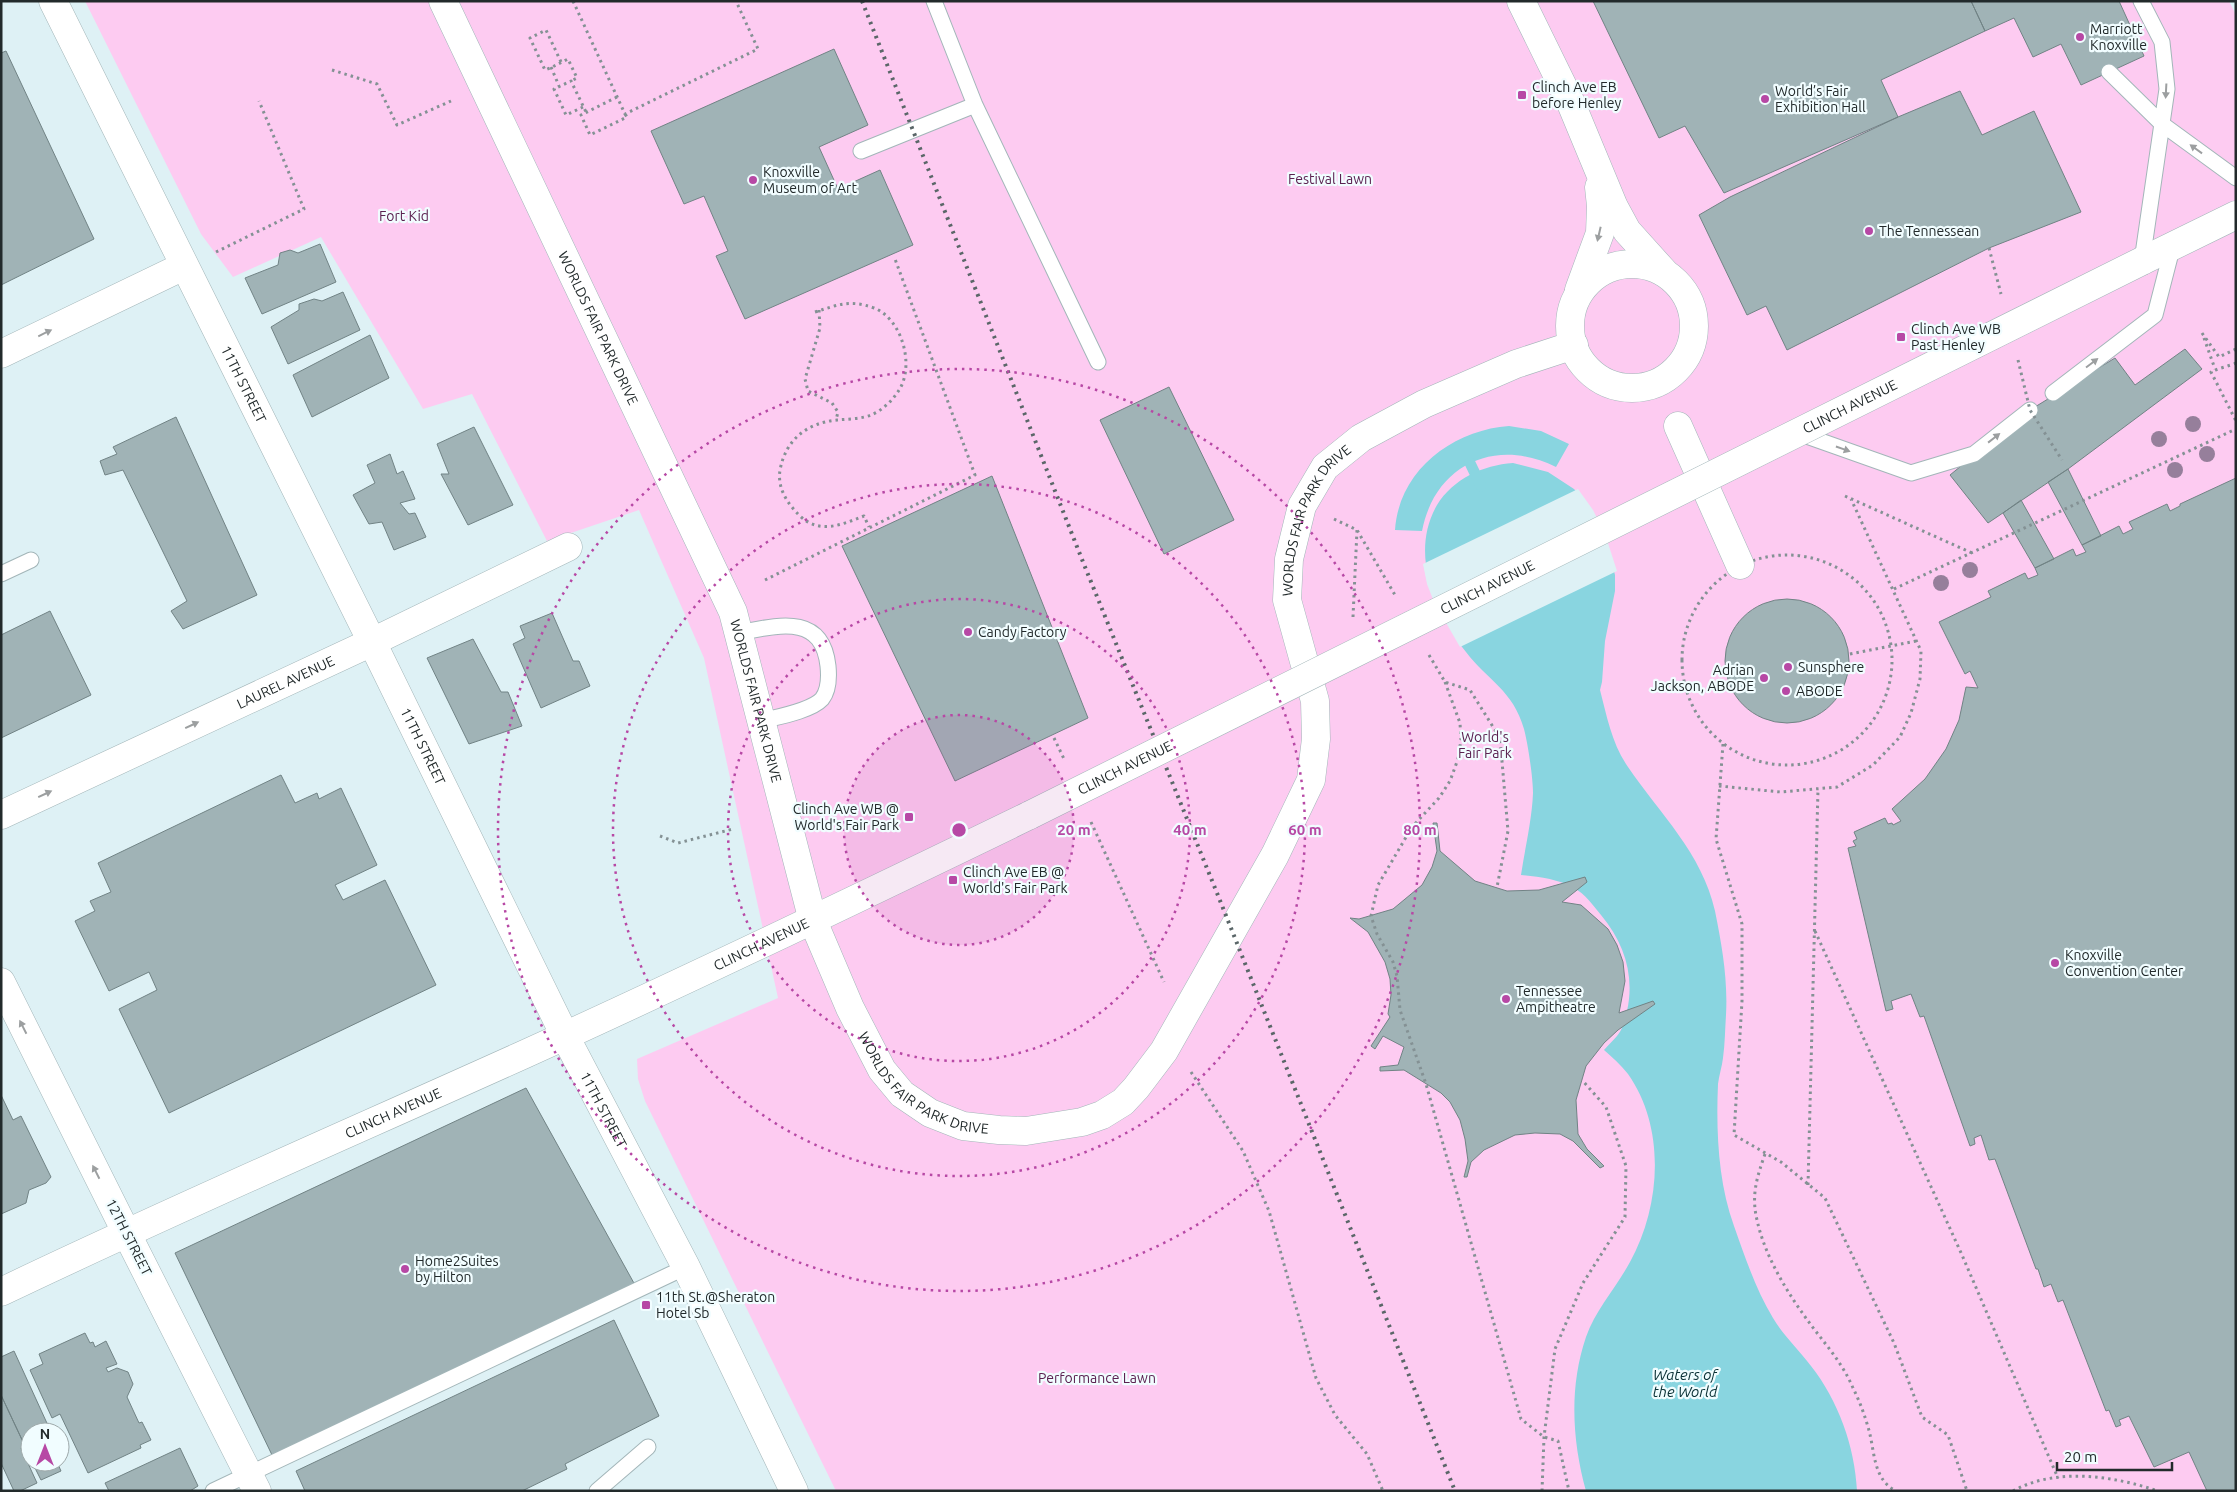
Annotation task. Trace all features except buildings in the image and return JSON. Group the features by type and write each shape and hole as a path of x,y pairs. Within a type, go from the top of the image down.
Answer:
{"street":[{"name":"11TH STREET","path":"53,1 372,642 564,1036 686,1267 794,1491"},
{"name":"WORLDS FAIR PARK DRIVE","path":"443,1 733,612 813,921 850,1008 882,1070 902,1094 930,1113 963,1126 1026,1131 1082,1122 1102,1115 1122,1102 1136,1088 1164,1051 1275,856 1311,780 1316,739 1315,701 1287,600 1289,559 1302,506 1325,466 1361,438 1424,404 1516,364 1574,345"},
{"path":"1521,1 1570,101 1614,208 1627,231 1665,273 1680,286 1690,303 1694,323 1692,343 1683,362 1668,376 1650,385 1630,388 1609,383 1592,372 1578,356 1571,337 1570,317 1600,233 1602,206 1597,168"},
{"name":"CLINCH AVENUE","path":"1,1292 126,1232 564,1036 813,921 2236,215"},
{"path":"1576,297 1589,280 1606,269 1630,264 1646,265 1665,273"},
{"path":"1,354 184,266"},
{"path":"1678,426 1740,565"},
{"name":"LAUREL AVENUE","path":"1,815 372,642 568,547"},
{"name":"12TH STREET","path":"1,982 253,1482"}],"lane":[{"path":"934,1 975,104 1098,362"},
{"path":"2141,1 2162,42 2167,88 2142,261"},
{"path":"2109,72 2162,124 2236,178"},
{"path":"861,150 975,104"},
{"path":"2053,393 2155,315 2182,241"},
{"path":"1798,433 1911,473 1974,454 2030,410"},
{"path":"1,574 31,560"},
{"path":"738,634 782,624 801,626 819,638 827,654 829,680 821,699 804,709 761,721"},
{"path":"212,1491 253,1482 686,1267"},
{"path":"597,1491 648,1447"}],"path":[{"path":"573,1 627,117 590,135 581,115 617,97"},
{"path":"625,114 758,49 736,1"},
{"path":"561,62 546,30 530,38 545,70 568,59 577,78 554,88 566,115 583,107"},
{"path":"551,67 559,86"},
{"path":"332,70 377,84 397,125 451,101"},
{"path":"571,81 586,112"},
{"path":"214,253 304,209 259,101"},
{"path":"765,580 975,475 895,259"},
{"path":"836,420 838,412 832,403 808,391 805,379 820,328 817,311 834,304 854,303 876,308 888,318 899,333 905,353 905,371 899,391 888,403 871,415 817,423 802,431 791,442 782,458 779,474 782,491 788,505 804,520 833,528 864,516 869,527"},
{"path":"2215,369 2202,333 2219,357 2236,348"},
{"path":"2236,363 2211,372 2236,421"},
{"path":"1894,589 1973,554 2236,429"},
{"path":"1845,496 1973,554"},
{"path":"1720,786 1781,792 1837,787 1873,765 1900,737 1911,714 1920,679 1921,651 1851,498"},
{"path":"1330,517 1357,530 1396,598"},
{"path":"1793,555 1819,559 1843,571 1867,591 1883,617 1892,646 1891,678 1882,706 1864,732 1840,751 1811,762 1780,765 1750,758 1723,744 1703,725 1690,702 1683,676 1682,650 1688,623 1700,600 1718,580 1740,565 1766,556 1793,555"},
{"path":"1850,654 1916,640"},
{"path":"1425,648 1445,682 1460,723 1461,740 1458,760 1450,781 1439,798 1412,827 1378,885 1371,916 1377,934 1384,942 1394,962 1400,1010 1426,1084 1521,1419 1544,1437 1558,1441 1569,1491"},
{"path":"1445,682 1470,690 1500,738 1508,831 1498,887"},
{"path":"1054,738 1066,766"},
{"path":"1723,744 1716,840 1742,924 1742,1001 1734,1135 1781,1162 1824,1198 1856,1261 1894,1344 1922,1417 1948,1435 1966,1491"},
{"path":"1808,1185 1818,789"},
{"path":"1090,820 1166,985"},
{"path":"660,836 678,843 733,829"},
{"path":"1815,931 1962,1255 2058,1478"},
{"path":"1186,1065 1243,1151 1269,1211 1316,1378 1335,1415 1367,1454 1383,1491"},
{"path":"1542,1491 1544,1437 1555,1349 1583,1283 1625,1217 1626,1166 1606,1108 1582,1080"},
{"path":"1765,1154 1756,1179 1753,1196 1757,1221 1764,1240 1784,1285 1845,1370 1868,1427 1880,1476 1896,1491"},
{"path":"2013,1491 2032,1482 2058,1478 2102,1477 2158,1491"}],"green space":[{"name":"World's Fair Park","path":"85,1 2229,1 2236,15 2236,1491 836,1491 645,1101 638,1079 637,1059 778,998 704,658 639,510 547,541 472,394 423,409 321,237 233,277 201,234"}],"water":[{"path":"1509,426 1541,431 1569,444 1556,467 1534,458 1512,455 1491,456 1471,463 1454,473 1440,489 1429,508 1422,531 1395,530 1399,508 1407,489 1418,472 1433,457 1449,445 1468,436 1488,429"},
{"name":"Waters of the World","path":"1513,463 1548,472 1574,489 1583,499 1607,544 1615,575 1615,591 1605,641 1600,690 1608,720 1622,758 1679,835 1700,871 1709,890 1720,937 1724,963 1726,1002 1724,1053 1718,1084 1717,1120 1724,1192 1738,1238 1761,1296 1781,1330 1821,1379 1837,1409 1849,1441 1856,1474 1857,1491 1586,1491 1581,1472 1574,1414 1577,1375 1581,1356 1586,1337 1595,1317 1630,1262 1640,1240 1648,1217 1655,1167 1654,1142 1649,1118 1640,1095 1628,1074 1604,1050 1619,1033 1625,1021 1630,985 1626,960 1609,926 1582,893 1555,880 1521,875 1530,824 1533,793 1524,729 1507,695 1474,662 1444,619 1429,582 1426,562 1425,543 1429,524 1437,505 1451,488 1480,470"}],"pier":[{"path":"1578,489 1593,510 1605,534 1617,571 1460,647 1434,602 1427,584 1423,564"}],"waterway":[{"path":"1470,463 1481,486"}],"railway":[{"path":"862,1 1083,562 1455,1491"}],"place":[{"name":"Marriott Knoxville","path":"2080,37"},
{"name":"Clinch Ave EB before Henley","path":"1522,95"},
{"name":"World’s Fair Exhibition Hall","path":"1765,99"},
{"name":"Knoxville Museum of Art","path":"753,180"},
{"name":"The Tennessean","path":"1869,231"},
{"name":"Clinch Ave WB Past Henley","path":"1901,337"},
{"name":"Candy Factory","path":"968,632"},
{"name":"Sunsphere","path":"1788,667"},
{"name":"Adrian Jackson, ABODE","path":"1764,678"},
{"name":"ABODE","path":"1786,691"},
{"name":"Clinch Ave WB @ World's Fair Park","path":"909,817"},
{"name":"Clinch Ave EB @ World's Fair Park","path":"953,880"},
{"name":"Knoxville Convention Center","path":"2055,963"},
{"name":"Tennessee Ampitheatre","path":"1506,999"},
{"name":"Home2Suites by Hilton","path":"405,1269"},
{"name":"11th St.@Sheraton Hotel Sb","path":"646,1305"}],"park label":[{"name":"Festival Lawn","path":"1330,179"},
{"name":"Fort Kid","path":"404,216"},
{"name":"Performance Lawn","path":"1097,1378"}]}
